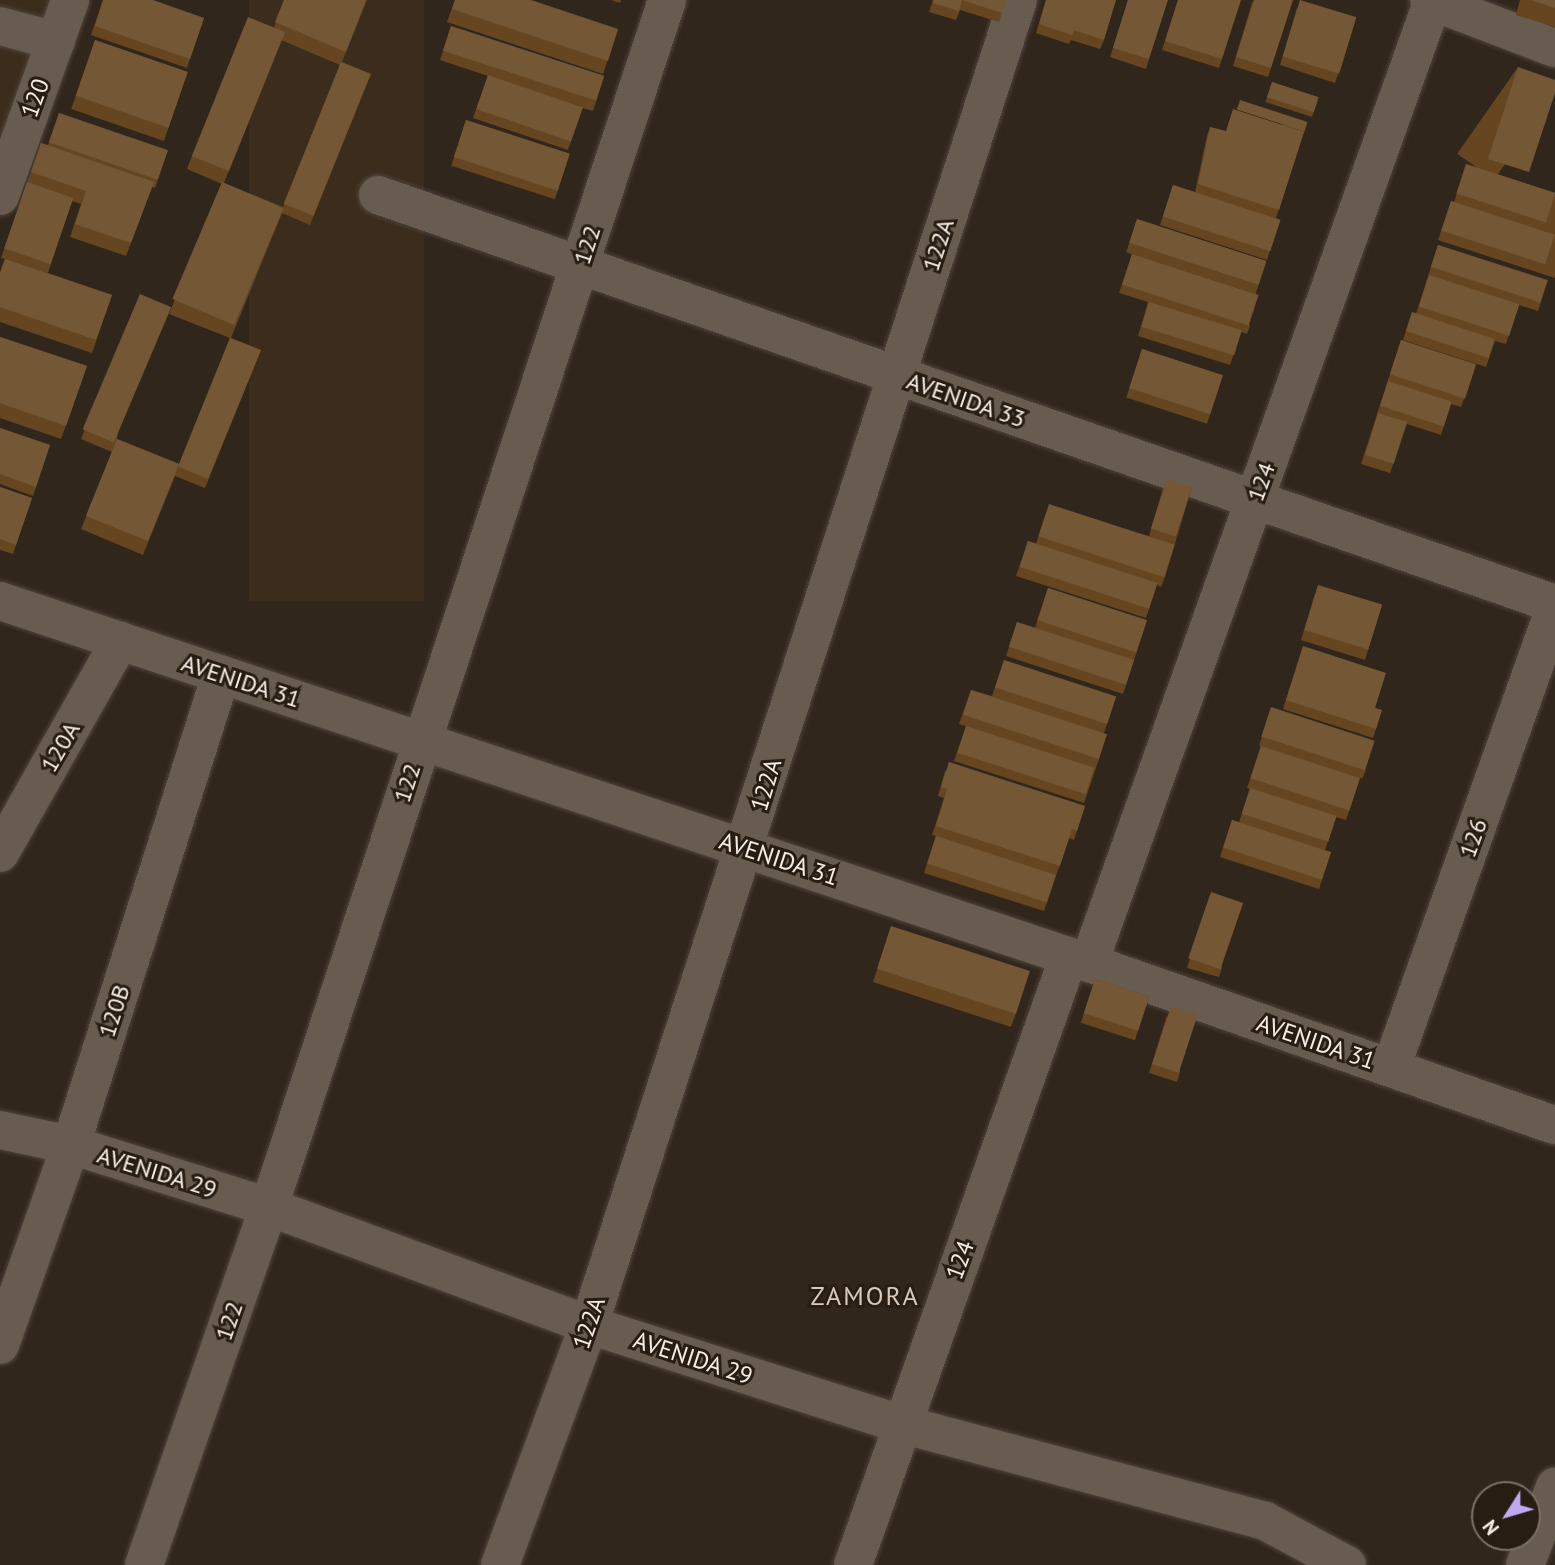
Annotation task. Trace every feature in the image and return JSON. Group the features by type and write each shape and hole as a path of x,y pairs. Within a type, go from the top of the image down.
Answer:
{"street":[{"name":"120","path":"0,195 15,114 56,41 70,0"},
{"name":"122","path":"144,1565 269,1208 667,0"},
{"name":"122A","path":"500,1565 589,1325 746,849 895,375 1018,0"},
{"path":"1431,0 1555,48"},
{"name":"124","path":"853,1565 901,1424 1255,500 1431,0"},
{"path":"0,26 56,41"},
{"name":"AVENIDA 33","path":"378,195 1555,606"},
{"name":"AVENIDA 31","path":"0,601 1079,959 1555,1125"},
{"name":"126","path":"1391,1068 1555,606"},
{"name":"120A","path":"0,853 120,641"},
{"name":"120B","path":"0,1345 71,1145 221,674"},
{"name":"AVENIDA 29","path":"0,1130 71,1145 269,1208 589,1325 901,1424 1265,1521 1347,1565"},
{"path":"1525,1565 1555,1488"}],"shaded area":[{"path":"0,0 56,0 0,194"},
{"path":"249,0 424,0 424,601 249,601"}],"building":[{"path":"103,0 153,0 204,18 190,59 95,26"},
{"path":"284,0 366,0 346,52 275,22"},
{"path":"455,0 531,0 618,29 608,61 452,9"},
{"path":"933,0 962,0 959,11 933,3"},
{"path":"962,0 1006,0 1002,13"},
{"path":"1046,0 1116,0 1104,40 1074,30 1072,35 1039,24"},
{"path":"1128,0 1168,0 1149,59 1113,48"},
{"path":"1178,0 1241,0 1222,59 1165,41"},
{"path":"1254,0 1293,0 1271,68 1236,57"},
{"path":"1300,0 1356,17 1339,74 1283,56"},
{"path":"1531,0 1555,0 1555,8"},
{"path":"248,17 285,32 229,171 192,156"},
{"path":"451,26 604,76 596,100 443,51"},
{"path":"95,40 188,72 168,128 76,96"},
{"path":"341,62 371,74 313,216 284,204"},
{"path":"1518,67 1555,80 1555,93 1529,172 1488,159"},
{"path":"488,75 583,108 571,142 476,109"},
{"path":"1272,82 1319,97 1314,112 1267,97"},
{"path":"1240,100 1308,122 1304,131 1237,110"},
{"path":"1233,109 1304,132 1279,210 1198,184 1210,127 1226,131"},
{"path":"59,113 168,150 158,180 49,142"},
{"path":"466,120 570,154 558,191 454,157"},
{"path":"41,143 154,182 131,243 75,224 86,191 31,172"},
{"path":"1466,164 1555,193 1546,223 1456,193"},
{"path":"27,182 73,198 51,264 4,248"},
{"path":"222,182 284,208 234,325 172,299"},
{"path":"1173,185 1280,220 1270,251 1163,216"},
{"path":"1451,201 1555,235 1545,264 1441,230"},
{"path":"1137,219 1266,261 1259,285 1129,243"},
{"path":"1438,245 1547,281 1540,302 1431,267"},
{"path":"1132,254 1258,295 1249,326 1122,284"},
{"path":"5,259 112,295 96,340 0,307 0,273"},
{"path":"1429,275 1519,304 1509,336 1419,306"},
{"path":"140,294 171,307 114,443 83,429"},
{"path":"1149,302 1242,330 1234,355 1141,327"},
{"path":"1412,312 1495,339 1489,358 1406,331"},
{"path":"0,337 87,366 66,426 0,403"},
{"path":"230,338 261,350 208,479 179,467 179,464"},
{"path":"1401,340 1476,364 1465,399 1390,374"},
{"path":"1142,349 1223,375 1210,414 1129,388"},
{"path":"1388,381 1452,402 1444,426 1380,406"},
{"path":"1378,413 1407,422 1394,464 1365,455"},
{"path":"0,428 50,445 36,487 0,474"},
{"path":"117,439 179,464 148,541 86,516"},
{"path":"1167,479 1192,487 1176,536 1151,528"},
{"path":"0,487 32,498 16,545 0,539"},
{"path":"1049,504 1175,545 1164,577 1038,536"},
{"path":"1028,541 1157,583 1149,609 1020,567"},
{"path":"1318,585 1382,605 1368,650 1304,630"},
{"path":"1048,588 1147,620 1136,652 1037,620"},
{"path":"1017,622 1134,660 1126,685 1009,647"},
{"path":"1303,646 1386,673 1375,708 1382,710 1376,729 1286,700"},
{"path":"1004,660 1116,696 1107,724 995,688"},
{"path":"971,690 1107,734 1099,759 963,715"},
{"path":"1271,707 1375,741 1365,770 1261,736"},
{"path":"966,726 1094,768 1086,794 957,753"},
{"path":"1261,746 1360,778 1349,810 1250,778"},
{"path":"949,762 1085,806 1077,831 1072,829 1060,866 936,826 947,789 941,787"},
{"path":"1250,788 1337,816 1328,842 1242,814"},
{"path":"1232,820 1331,852 1322,880 1223,848"},
{"path":"936,836 1056,875 1047,903 927,864"},
{"path":"1211,892 1243,903 1220,969 1188,958"},
{"path":"891,926 1030,971 1016,1014 877,969"},
{"path":"1095,979 1149,997 1138,1031 1084,1013"},
{"path":"1171,1006 1198,1015 1179,1073 1152,1064"}],"district":[{"name":"ZAMORA","path":"865,1296"}]}
